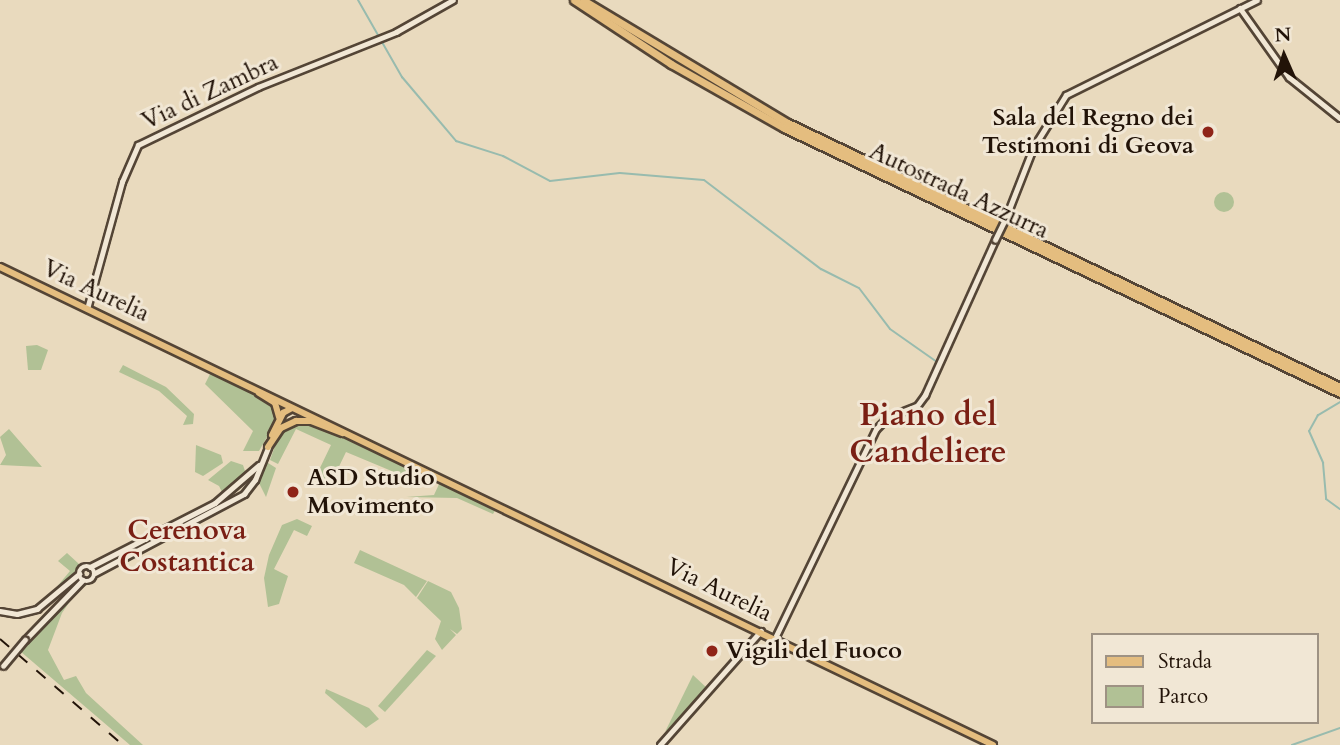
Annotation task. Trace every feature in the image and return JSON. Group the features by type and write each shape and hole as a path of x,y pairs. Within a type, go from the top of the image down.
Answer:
{"highway":[{"name":"Autostrada Azzurra","path":"574,0 682,71 784,128 1301,372"},
{"name":"Autostrada Azzurra","path":"583,0 788,123 1301,372"},
{"path":"1301,372 1340,385"},
{"path":"1301,372 1340,394"}],"main road":[{"name":"Via Aurelia","path":"0,267 237,378 993,745"},
{"name":"Via Aurelia","path":"175,350 251,389 428,471"},
{"path":"237,378 292,408 361,438"},
{"path":"251,389 275,403 278,420"},
{"path":"268,447 278,420 292,408"},
{"path":"268,447 288,423 292,408"},
{"path":"288,423 309,420 343,433"}],"street":[{"name":"Via di Zambra","path":"87,309 118,193 137,146 258,87 382,39 453,0"},
{"path":"775,638 876,429 888,417 918,404 926,394 1006,217 1033,148 1066,94 1256,0"},
{"path":"1240,8 1289,77 1340,118"},
{"path":"2,667 83,580 92,579 94,573 241,496 256,480 268,447"},
{"path":"0,611 17,614 37,609 90,567 219,501 262,462"},
{"path":"90,567 94,573"},
{"path":"79,574 83,580"},
{"path":"660,745 761,631"}],"green space":[{"path":"1224,192 1231,195 1234,202 1231,209 1224,212 1217,209 1214,202 1217,195"},
{"path":"37,345 48,350 41,370 28,370 26,346"},
{"path":"123,365 166,387 194,414 193,424 183,425 187,416 159,391 119,372"},
{"path":"211,372 270,400 279,416 259,451 243,451 253,431 205,384"},
{"path":"302,422 320,426 411,469 406,477 346,452 333,479 325,482 318,472 331,445 296,429 278,464 270,460 280,432"},
{"path":"9,429 42,467 0,465 6,455 0,437"},
{"path":"196,445 221,455 223,463 203,476 195,472"},
{"path":"231,461 243,465 246,474 224,496 219,486 208,480"},
{"path":"265,461 276,468 266,497 258,481"},
{"path":"440,482 496,509 493,514 457,498 406,497 434,495"},
{"path":"297,519 312,526 307,536 294,530 274,569 288,576 279,604 268,607 264,578 269,555 282,525"},
{"path":"360,550 427,581 416,597 404,585 354,563"},
{"path":"67,553 79,564 76,576 45,601 70,571 58,561"},
{"path":"428,581 451,592 459,608 462,629 457,634 450,629 456,635 442,650 435,639 441,621 417,598"},
{"path":"81,584 89,584 77,591 62,613 48,650 64,680 76,676 86,693 143,745 130,745 20,651"},
{"path":"427,650 436,656 385,712 378,706"},
{"path":"693,675 708,689 665,732"},
{"path":"326,689 369,708 379,719 366,728 325,693"}],"waterway":[{"path":"358,0 402,77 456,141 503,156 550,181 620,173 704,180 821,269 859,288 890,329 937,362"},
{"path":"1340,402 1318,415 1309,431 1323,463 1326,499 1340,509"},
{"path":"1292,745 1340,728"}],"railway":[{"path":"0,639 123,745"}],"place":[{"name":"Sala del Regno dei Testimoni di Geova","path":"1208,132"},
{"name":"ASD Studio Movimento","path":"293,492"},
{"name":"Vigili del Fuoco","path":"712,651"}],"district":[{"name":"Piano del Candeliere","path":"928,434"},
{"name":"Cerenova Costantica","path":"187,546"}]}
